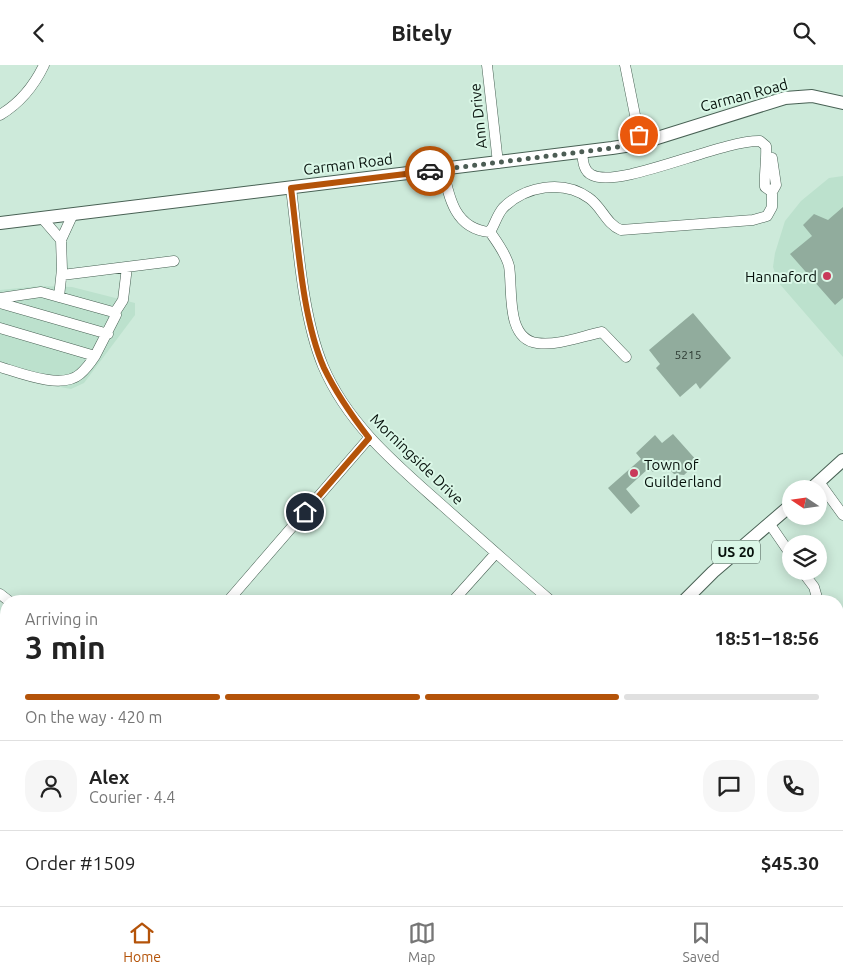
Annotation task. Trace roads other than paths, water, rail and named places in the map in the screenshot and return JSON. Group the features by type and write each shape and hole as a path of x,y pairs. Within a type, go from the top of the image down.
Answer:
{"main road":[{"name":"Carman Road","path":"0,223 582,152 644,142 785,98 812,96 843,103"},
{"path":"821,480 843,460"},
{"name":"US 20","path":"691,595 782,512"}],"street":[{"path":"0,115 18,103 29,90 44,65"},
{"name":"Ann Drive","path":"488,65 498,163"},
{"path":"624,65 639,135 644,142"},
{"path":"490,232 503,209 520,194 532,190 566,188 579,192 600,207 612,226 621,230 753,220 767,216 772,207 772,192 766,187 764,166 767,157 764,143 751,141 651,169 604,179 586,171 582,152"},
{"path":"443,169 450,204 456,213 477,229 490,232 508,264 516,325 524,337 538,343 560,342 602,332 626,357"},
{"name":"Morningside Drive","path":"291,188 305,293 317,348 326,371 343,402 369,438 544,595"},
{"path":"60,297 62,275 61,239 73,215"},
{"path":"42,218 61,239"},
{"path":"62,275 174,261"},
{"path":"0,367 42,379 60,381 74,378 80,374 96,356 115,319 114,314 123,300 127,267"},
{"path":"0,298 37,292 60,297 114,314"},
{"path":"0,303 108,334"},
{"path":"0,329 96,356"},
{"path":"233,595 369,438"},
{"path":"828,499 843,515"},
{"path":"769,523 782,542"},
{"path":"458,595 496,553"},
{"path":"809,580 814,587 816,595"}],"place":[{"name":"Hannaford","path":"827,276"},
{"name":"Town of Guilderland","path":"634,473"}]}
